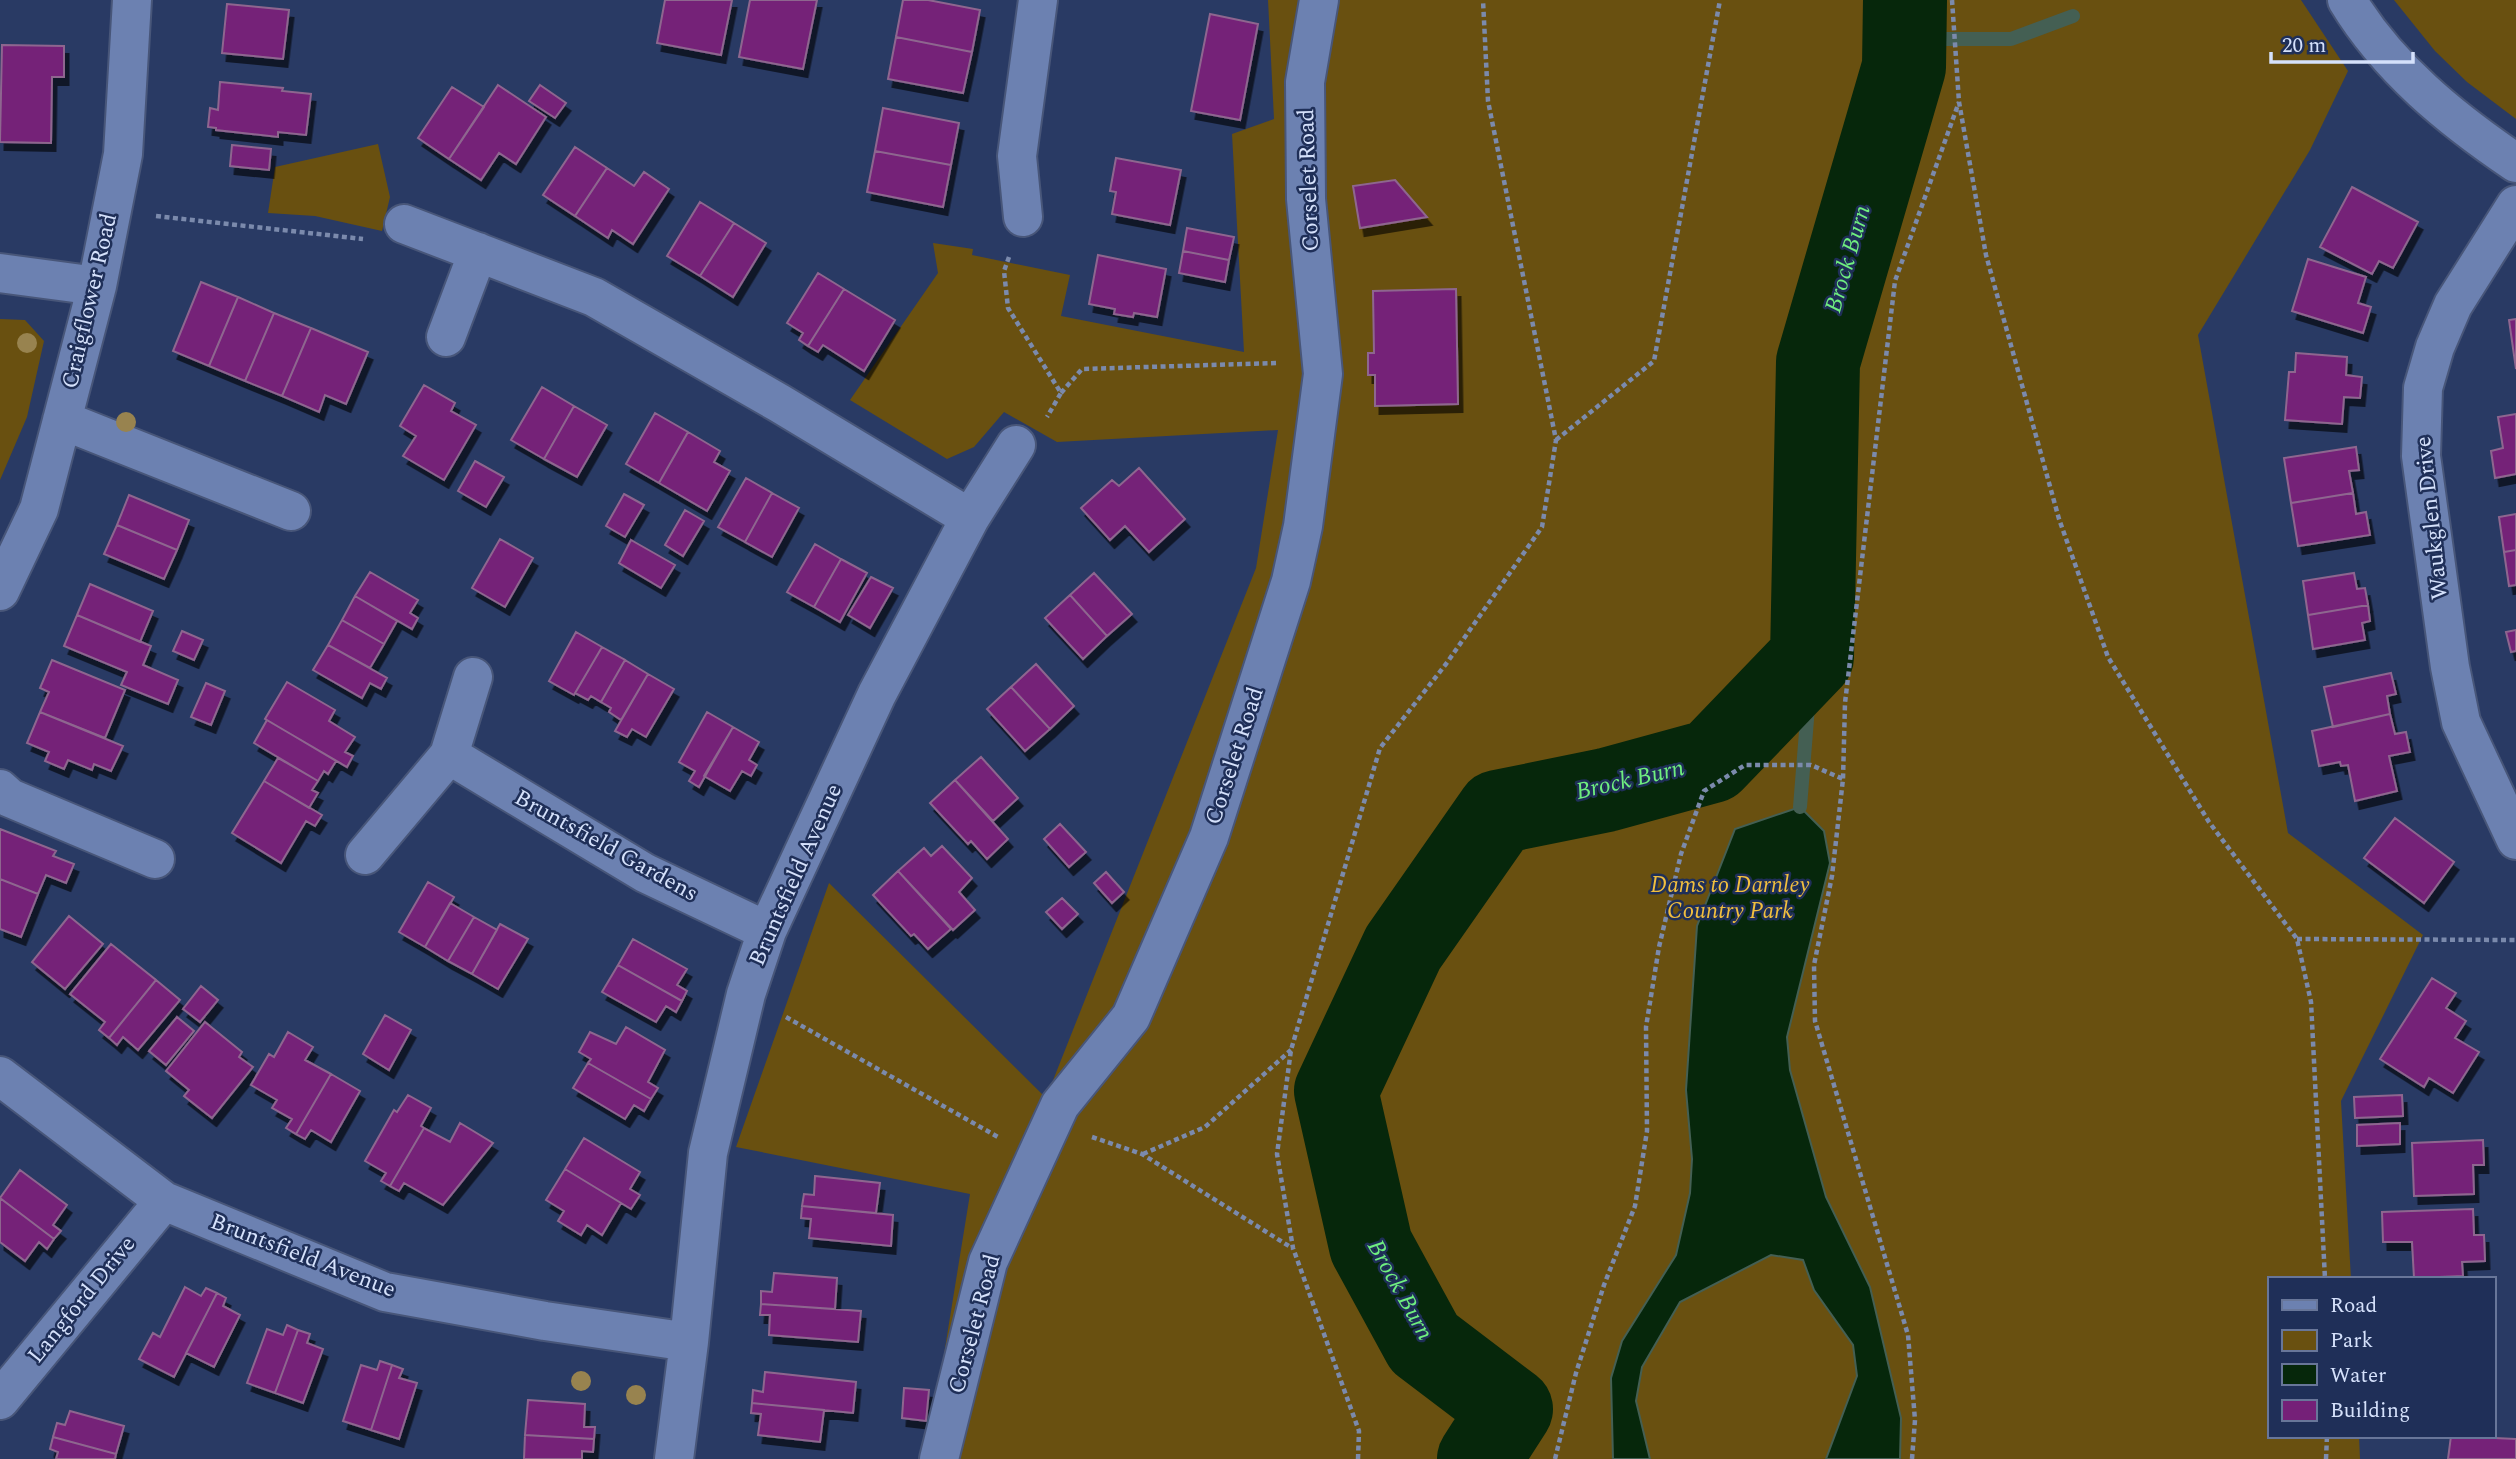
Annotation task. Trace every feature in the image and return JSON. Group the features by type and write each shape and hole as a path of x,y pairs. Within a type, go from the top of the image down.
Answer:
{"street":[{"name":"Craigflower Road","path":"0,591 39,509 97,286 122,154 132,0"},
{"path":"1023,217 1017,156 1038,0"},
{"name":"Corselet Road","path":"939,1459 988,1262 1060,1105 1130,1017 1209,836 1291,581 1303,526 1323,374 1306,198 1305,82 1319,0"},
{"path":"2347,0 2413,83 2459,123 2516,163"},
{"name":"Waukglen Drive","path":"2516,205 2453,305 2435,347 2423,388 2421,456 2449,667 2461,722 2516,841"},
{"path":"404,224 594,297 779,403 970,518"},
{"path":"446,337 478,251"},
{"path":"0,272 97,286"},
{"path":"62,420 290,512"},
{"name":"Bruntsfield Avenue","path":"674,1459 708,1153 746,994 767,931 877,694 970,518 1016,445"},
{"path":"365,855 449,755 473,677"},
{"name":"Bruntsfield Gardens","path":"449,755 645,873 767,931"},
{"path":"0,789 10,798 155,859"},
{"name":"Bruntsfield Avenue","path":"0,1076 164,1201 385,1292 545,1321 689,1342"},
{"name":"Langford Drive","path":"0,1400 164,1201"}],"path":[{"path":"1358,1459 1359,1432 1293,1248 1277,1154 1291,1050 1380,748 1446,664 1542,527 1556,440 1488,101 1483,0"},
{"path":"1556,440 1654,361 1720,0"},
{"path":"1952,0 1959,102 1986,254 2059,519 2108,657 2209,822 2297,939 2311,1002 2325,1277"},
{"path":"1912,1459 1915,1420 1908,1335 1815,1021 1814,965 1832,876 1843,779 1845,702 1895,281 1959,102"},
{"path":"111,211 379,241 404,224"},
{"path":"1023,217 1004,271 1008,308 1061,393"},
{"path":"1016,445 1028,450 1061,393 1082,369 1321,362"},
{"path":"1555,1459 1576,1373 1600,1297 1635,1206 1647,1131 1646,1027 1659,947 1681,854 1704,791 1745,765 1811,765 1843,779"},
{"path":"2297,939 2516,940"},
{"path":"746,994 1035,1158"},
{"path":"1142,1154 1205,1127 1291,1050"},
{"path":"1051,1122 1142,1154 1293,1248"},
{"path":"2326,1459 2327,1438"}],"green space":[{"name":"Dams to Darnley Country Park","path":"1268,0 2301,0 2348,71 2310,150 2198,335 2288,833 2423,935 2341,1101 2351,1277 2268,1277 2268,1438 2359,1438 2360,1459 927,1459 970,1194 736,1147 829,883 1046,1098 1256,568 1278,430 1057,442 1004,412 974,447 947,459 850,400 938,273 933,243 973,249 972,255 1070,275 1061,316 1244,352 1232,134 1274,119"},
{"path":"2394,0 2516,0 2516,119 2467,82 2435,51"},
{"path":"378,144 390,197 382,231 315,216 268,213 275,167"},
{"path":"0,319 25,320 44,341 27,417 0,480"}],"water":[{"path":"1800,807 1824,831 1830,863 1787,1037 1790,1070 1826,1197 1870,1287 1901,1418 1900,1459 1826,1459 1857,1376 1853,1345 1814,1290 1803,1260 1771,1255 1680,1302 1642,1367 1636,1401 1650,1459 1613,1459 1611,1378 1622,1341 1676,1255 1690,1193 1692,1159 1686,1090 1697,926 1735,829"}],"building":[{"path":"665,0 732,0 721,55 657,43"},
{"path":"750,0 817,0 803,69 739,57"},
{"path":"903,0 928,0 980,10 972,52 896,37"},
{"path":"227,4 289,10 283,59 222,53"},
{"path":"1210,14 1258,24 1240,120 1191,111"},
{"path":"896,37 972,52 963,93 888,79"},
{"path":"2,45 64,46 64,77 52,77 51,143 0,142"},
{"path":"220,82 283,88 282,91 311,94 306,135 278,132 278,137 208,127 210,108 218,110"},
{"path":"498,85 546,117 516,164 499,153 481,180 449,159"},
{"path":"540,85 566,103 555,118 529,101"},
{"path":"452,87 484,107 449,159 418,138"},
{"path":"883,108 959,123 951,165 875,151"},
{"path":"232,145 271,149 269,170 230,166"},
{"path":"575,147 607,168 575,216 543,195"},
{"path":"875,151 951,165 943,207 867,192"},
{"path":"1116,158 1181,170 1170,225 1112,214 1116,192 1110,191"},
{"path":"607,168 634,186 644,172 669,189 633,244 612,230 608,238 575,216"},
{"path":"1395,180 1427,217 1360,228 1353,186"},
{"path":"2352,187 2418,222 2393,268 2379,261 2372,274 2320,247"},
{"path":"700,202 734,223 700,276 667,256"},
{"path":"734,223 766,243 733,297 700,276"},
{"path":"1187,228 1234,237 1229,260 1183,251"},
{"path":"1183,251 1229,260 1225,282 1179,273"},
{"path":"1098,255 1166,269 1157,317 1134,313 1133,317 1114,314 1115,309 1089,304"},
{"path":"2308,259 2366,277 2358,303 2371,307 2363,333 2292,311"},
{"path":"818,273 844,289 808,346 799,340 803,333 787,323"},
{"path":"201,282 238,297 209,366 173,351"},
{"path":"844,289 895,320 864,371 823,345 818,352 808,346"},
{"path":"1456,289 1458,404 1375,406 1375,375 1368,375 1368,353 1374,353 1373,291"},
{"path":"238,297 274,313 245,381 209,366"},
{"path":"274,313 311,328 282,396 245,381"},
{"path":"2516,319 2516,369 2509,320"},
{"path":"311,328 368,352 346,404 325,395 319,412 282,396"},
{"path":"2296,353 2347,357 2346,375 2362,377 2360,398 2344,397 2342,424 2285,420 2289,372 2295,372"},
{"path":"424,385 455,403 451,411 476,425 444,480 403,456 416,436 400,426"},
{"path":"542,387 574,406 544,459 511,440"},
{"path":"574,406 607,425 577,477 544,459"},
{"path":"655,413 688,432 659,483 626,464"},
{"path":"2516,414 2516,474 2495,478 2491,451 2503,448 2498,417"},
{"path":"688,432 720,451 714,462 730,471 707,511 659,483"},
{"path":"2356,447 2359,470 2349,471 2353,493 2291,503 2284,458"},
{"path":"475,461 504,477 486,507 458,491"},
{"path":"1139,468 1185,519 1149,552 1125,526 1110,540 1081,508 1112,480 1119,486"},
{"path":"746,478 772,493 745,542 718,527"},
{"path":"772,493 799,508 772,557 745,542"},
{"path":"2353,493 2356,514 2366,512 2370,535 2298,546 2291,503"},
{"path":"624,494 644,505 625,537 606,526"},
{"path":"129,495 189,520 177,550 117,525"},
{"path":"685,510 704,521 683,556 665,545"},
{"path":"2516,514 2516,550 2504,552 2499,517"},
{"path":"117,525 177,550 164,579 104,554"},
{"path":"500,539 533,558 505,607 472,588"},
{"path":"631,540 675,565 661,588 619,563"},
{"path":"815,544 841,559 814,607 787,592"},
{"path":"2516,550 2516,585 2509,586 2504,552"},
{"path":"841,559 867,573 840,622 814,607"},
{"path":"370,572 418,600 410,613 418,618 412,629 355,596"},
{"path":"1094,573 1132,614 1107,636 1070,595"},
{"path":"2354,573 2357,589 2365,588 2368,605 2308,615 2303,581"},
{"path":"871,577 893,588 870,628 848,615"},
{"path":"90,584 153,611 140,642 77,615"},
{"path":"1070,595 1107,636 1083,659 1045,618"},
{"path":"355,596 397,621 384,644 342,620"},
{"path":"2368,605 2370,621 2362,623 2365,640 2313,649 2308,615"},
{"path":"77,615 151,646 143,665 178,680 168,704 121,685 127,672 64,646"},
{"path":"342,620 384,644 370,668 328,645"},
{"path":"2516,630 2516,651 2511,652 2506,632"},
{"path":"182,631 203,640 194,660 173,651"},
{"path":"576,632 602,647 574,695 549,681"},
{"path":"328,645 387,678 381,689 370,683 362,698 313,670"},
{"path":"602,647 625,660 601,702 591,696 588,700 575,693"},
{"path":"52,660 125,690 105,738 40,712 49,692 40,688"},
{"path":"625,660 648,674 621,720 609,712 611,708 601,702"},
{"path":"1036,664 1074,706 1050,729 1011,687"},
{"path":"2391,673 2396,694 2387,696 2390,714 2333,727 2324,687"},
{"path":"648,674 674,689 646,737 632,729 627,737 615,731"},
{"path":"287,682 335,710 329,721 355,737 345,752 353,756 347,767 265,719"},
{"path":"206,683 225,691 211,725 191,717"},
{"path":"1011,687 1050,729 1025,751 987,709"},
{"path":"40,712 123,746 111,771 94,764 92,770 68,760 64,769 45,761 49,752 27,743"},
{"path":"707,712 733,727 699,787 689,781 695,771 679,762"},
{"path":"2390,714 2395,734 2406,732 2410,752 2389,756 2397,791 2355,801 2348,765 2341,766 2340,762 2319,766 2312,731"},
{"path":"267,720 336,761 328,774 324,771 318,781 254,743"},
{"path":"733,727 759,742 749,760 757,765 751,776 742,771 730,791 704,776"},
{"path":"981,757 1018,798 993,821 955,780"},
{"path":"278,758 318,781 312,790 318,793 309,808 264,781"},
{"path":"955,780 1008,839 987,859 971,841 968,844 930,803"},
{"path":"264,781 322,815 315,826 306,821 281,863 232,833"},
{"path":"2395,818 2454,862 2424,903 2364,858"},
{"path":"1060,824 1086,852 1069,867 1044,839"},
{"path":"0,829 56,851 53,856 74,864 66,883 46,875 38,894 0,879"},
{"path":"942,846 972,878 959,892 975,910 953,930 898,871 924,848 931,856"},
{"path":"898,871 951,929 928,949 914,934 911,936 873,895"},
{"path":"1106,872 1124,892 1112,903 1094,883"},
{"path":"0,879 38,894 21,937 0,929"},
{"path":"428,882 454,897 425,947 399,932"},
{"path":"1062,898 1078,914 1062,929 1046,912"},
{"path":"450,903 474,917 448,961 425,947"},
{"path":"69,916 103,944 65,989 32,962"},
{"path":"474,917 497,930 472,974 448,961"},
{"path":"500,924 528,939 498,989 472,974"},
{"path":"633,939 687,969 677,985 687,991 682,1001 618,965"},
{"path":"111,944 156,980 109,1038 99,1030 105,1022 70,994"},
{"path":"618,965 682,1001 676,1012 666,1006 656,1022 602,992"},
{"path":"2432,978 2456,993 2446,1008 2466,1021 2455,1038 2479,1052 2453,1093 2429,1078 2424,1087 2380,1059"},
{"path":"156,980 180,1000 138,1050 123,1037 117,1045 109,1038"},
{"path":"201,986 218,1000 200,1022 183,1009"},
{"path":"385,1015 411,1030 389,1070 363,1054"},
{"path":"177,1017 194,1031 166,1065 149,1051"},
{"path":"205,1022 242,1052 239,1057 253,1067 212,1118 184,1096 189,1090 166,1071"},
{"path":"626,1027 665,1050 648,1082 658,1088 651,1099 588,1063 591,1059 579,1052 590,1032 616,1044"},
{"path":"288,1032 313,1047 305,1060 331,1074 296,1134 286,1128 292,1119 272,1108 277,1100 251,1085 269,1054 274,1057"},
{"path":"588,1063 651,1099 644,1111 634,1105 625,1119 573,1088"},
{"path":"331,1074 360,1091 331,1142 311,1130 305,1139 296,1134"},
{"path":"408,1095 431,1108 421,1126 424,1128 390,1186 381,1181 386,1173 365,1161 394,1110 397,1112"},
{"path":"2402,1095 2403,1116 2355,1118 2354,1097"},
{"path":"460,1123 493,1143 443,1205 404,1183 399,1191 390,1186 424,1128 450,1142"},
{"path":"2400,1123 2400,1144 2357,1146 2357,1125"},
{"path":"584,1138 640,1172 630,1189 640,1195 631,1209 565,1169"},
{"path":"2483,1140 2484,1165 2473,1165 2474,1194 2414,1196 2412,1143"},
{"path":"565,1169 621,1203 602,1235 587,1225 581,1235 558,1221 564,1211 546,1200"},
{"path":"20,1170 67,1205 53,1225 61,1231 54,1239 0,1198"},
{"path":"815,1176 880,1183 876,1213 802,1206 804,1194 814,1195"},
{"path":"0,1198 54,1239 47,1249 39,1242 25,1261 0,1242"},
{"path":"802,1206 893,1215 891,1246 809,1238 811,1219 801,1218"},
{"path":"2473,1209 2474,1235 2484,1235 2485,1261 2462,1262 2463,1276 2414,1277 2412,1242 2383,1242 2382,1212"},
{"path":"774,1273 837,1278 835,1309 761,1304 761,1291 772,1292"},
{"path":"185,1287 201,1296 206,1288 217,1293 174,1377 139,1359 153,1333 160,1337"},
{"path":"217,1293 226,1298 223,1306 240,1315 214,1367 186,1353"},
{"path":"761,1304 861,1311 858,1342 769,1335 770,1315 760,1315"},
{"path":"287,1325 298,1330 275,1393 247,1383 267,1329 283,1335"},
{"path":"298,1330 310,1334 307,1343 323,1349 303,1403 275,1393"},
{"path":"380,1361 392,1365 371,1430 343,1421 361,1365 377,1370"},
{"path":"392,1365 403,1369 399,1378 417,1383 399,1439 371,1430"},
{"path":"765,1372 856,1382 853,1413 752,1403 753,1390 763,1392"},
{"path":"904,1388 929,1390 926,1421 902,1418"},
{"path":"528,1400 585,1404 584,1427 595,1427 594,1439 525,1435"},
{"path":"752,1403 824,1410 820,1442 758,1435 761,1414 751,1413"},
{"path":"70,1411 124,1426 116,1454 53,1437 57,1423 65,1425"},
{"path":"525,1435 594,1439 593,1452 582,1451 582,1459 524,1459"},
{"path":"53,1437 116,1454 115,1459 56,1459 58,1452 50,1449"},
{"path":"2451,1438 2516,1439 2516,1459 2448,1459"}],"waterway":[{"name":"Brock Burn","path":"1479,1459 1511,1409 1424,1343 1371,1246 1336,1091 1403,948 1498,812 1606,790 1712,761 1812,657 1818,362 1904,67 1905,0"},
{"path":"1905,39 2011,39 2073,16"},
{"path":"1800,807 1812,657"}]}
